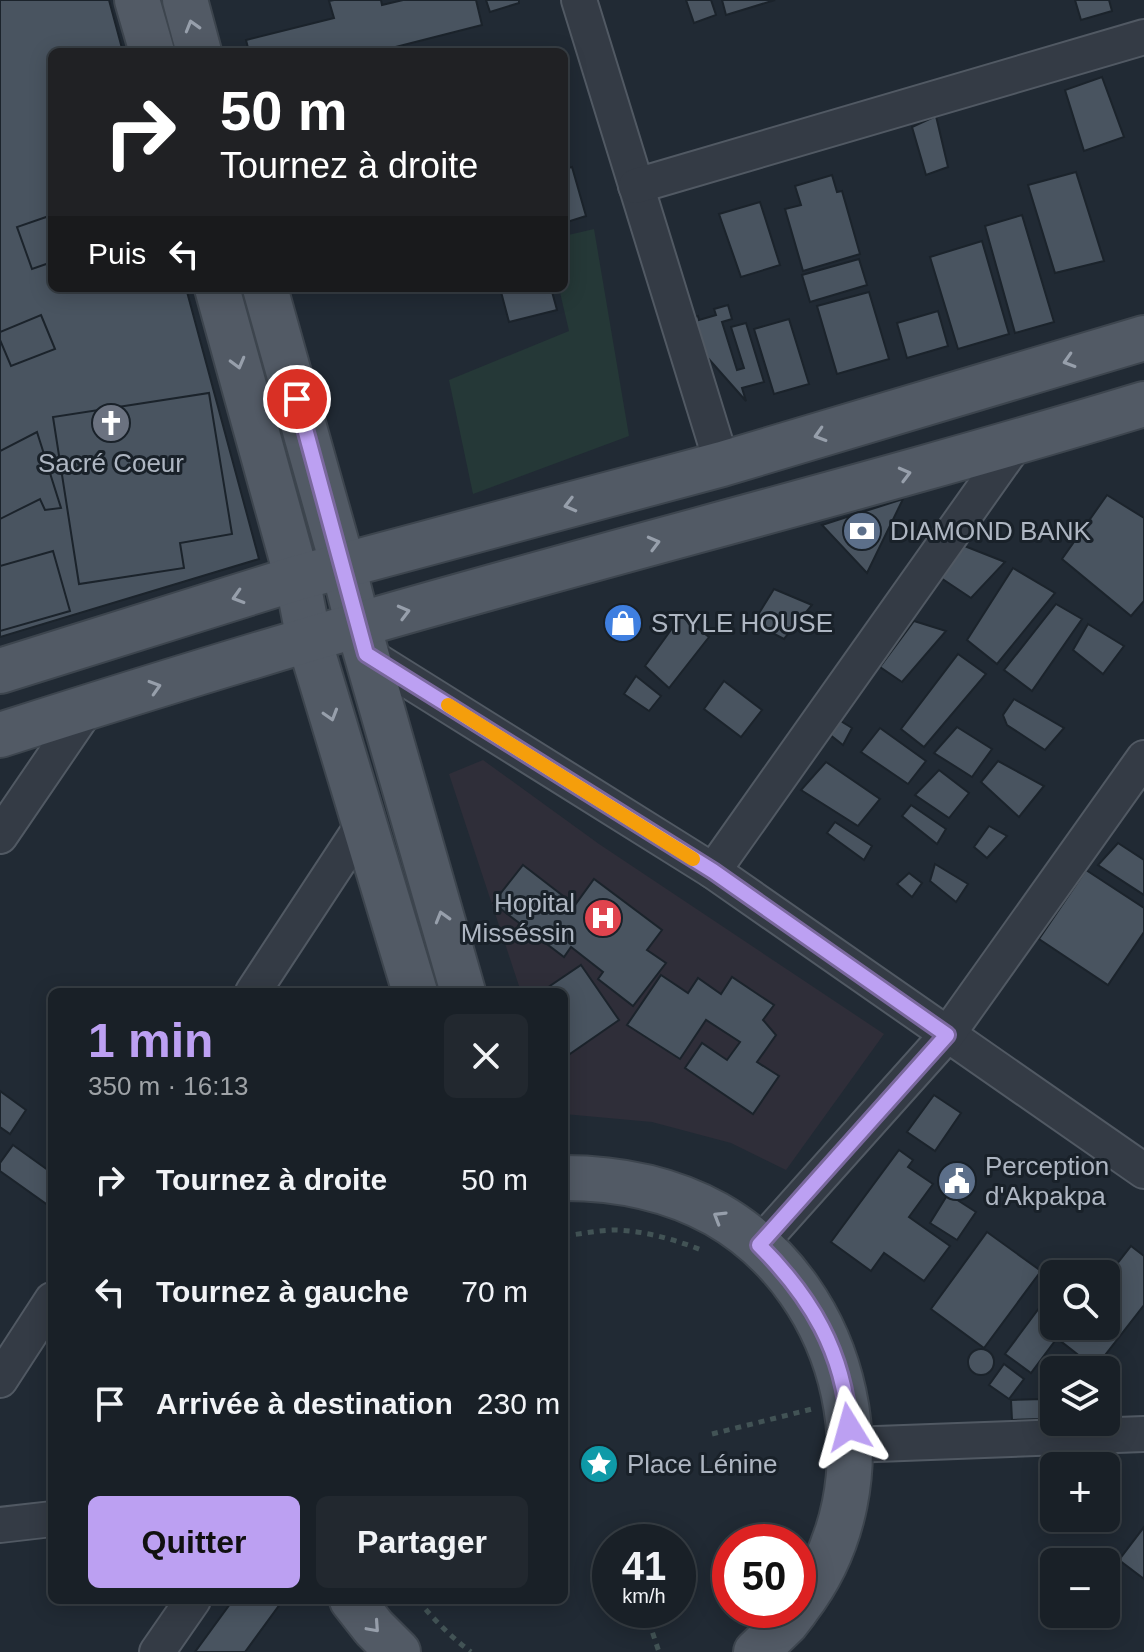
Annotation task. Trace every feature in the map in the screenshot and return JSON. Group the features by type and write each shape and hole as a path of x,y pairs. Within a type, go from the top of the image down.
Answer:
{"main road":[{"path":"137,0 151,48"},
{"path":"185,0 198,48"},
{"path":"218,292 297,578 309,640 414,988"},
{"path":"266,292 462,988"},
{"path":"0,671 297,578 722,464 1144,338"},
{"path":"0,735 309,640 362,639 1144,404"},
{"path":"568,1178 617,1181 669,1193 716,1214 759,1245 808,1302 826,1335 839,1371 847,1408 850,1445 849,1473 838,1527 816,1580"},
{"path":"355,1604 398,1652"},
{"path":"756,1652 780,1628"}],"street":[{"path":"579,0 722,464"},
{"path":"636,186 1144,37"},
{"path":"713,871 1016,443"},
{"path":"362,639 713,871 1144,1171"},
{"path":"0,836 88,707"},
{"path":"759,1245 947,1035 1144,758"},
{"path":"256,988 364,823"},
{"path":"0,1380 48,1306"},
{"path":"850,1445 1144,1434"},
{"path":"0,1525 48,1519"},
{"path":"157,1652 190,1604"}],"path":[{"path":"568,1236 614,1230 646,1233 677,1240 707,1252"},
{"path":"712,1434 818,1407"},
{"path":"421,1604 454,1640 471,1652"},
{"path":"651,1628 659,1652"}],"shaded area":[{"name":"Hopital Misséssin","path":"483,760 599,844 884,1034 786,1170 731,1143 652,1122 568,1114 568,988 520,988 449,774"}],"green space":[{"path":"594,229 629,436 473,494 449,380 569,331 560,292 568,292 568,235"}],"building":[{"name":"Sacré Coeur","path":"0,0 109,0 122,48 48,48 48,292 187,292 259,559 0,637"},
{"path":"381,0 382,5 403,0 476,0 482,25 392,48 248,48 246,40 334,18 329,1"},
{"path":"486,0 519,0 519,3 490,12"},
{"path":"686,0 711,0 716,15 694,23"},
{"path":"722,0 775,0 726,15"},
{"path":"1075,0 1109,0 1112,11 1081,20"},
{"path":"1102,77 1124,137 1084,151 1065,90"},
{"path":"936,116 948,167 926,175 912,127"},
{"path":"572,167 586,216 568,222 568,168"},
{"path":"1076,172 1104,261 1055,273 1028,185"},
{"path":"832,175 837,192 842,191 860,254 803,271 785,209 801,205 795,186"},
{"path":"760,202 780,265 741,277 719,214"},
{"path":"1022,215 1054,322 1015,333 985,226"},
{"path":"48,216 48,263 32,269 17,227"},
{"path":"982,241 1009,334 958,349 930,257"},
{"path":"859,259 867,285 810,302 802,275"},
{"path":"501,292 552,292 557,310 509,322"},
{"path":"869,292 889,359 837,374 817,306"},
{"path":"728,305 732,319 722,322 737,370 744,368 731,327 746,323 764,382 742,388 746,401 676,322 716,315 714,309"},
{"path":"938,311 948,346 907,358 897,323"},
{"path":"41,315 55,349 11,366 0,340 0,332"},
{"path":"789,319 809,384 774,394 754,329"},
{"path":"209,393 232,534 180,543 184,568 79,584 53,417"},
{"path":"37,432 61,508 45,510 40,499 0,519 0,451"},
{"path":"1107,495 1144,518 1144,601 1131,616 1062,559"},
{"path":"903,499 867,573 822,525"},
{"path":"962,545 1005,562 971,598 938,576"},
{"path":"53,551 70,611 0,631 0,566"},
{"path":"1013,568 1055,593 997,664 967,640"},
{"path":"774,589 812,605 784,639 753,623"},
{"path":"1056,604 1082,619 1032,691 1004,670"},
{"path":"681,616 709,637 669,688 645,666"},
{"path":"914,621 946,631 902,682 880,667"},
{"path":"1088,624 1124,646 1103,674 1073,650"},
{"path":"958,654 986,674 924,747 901,729"},
{"path":"636,676 661,696 649,711 624,694"},
{"path":"724,681 762,710 741,737 704,709"},
{"path":"1014,699 1064,728 1045,750 1007,725 1003,715"},
{"path":"839,720 852,728 843,745 829,734"},
{"path":"957,727 992,749 972,777 934,753"},
{"path":"880,728 926,761 908,784 861,752"},
{"path":"998,761 1044,786 1019,817 981,782"},
{"path":"826,762 880,799 858,826 801,790"},
{"path":"939,770 969,793 949,818 915,795"},
{"path":"911,805 946,829 937,844 902,816"},
{"path":"835,822 872,846 864,860 827,833"},
{"path":"989,826 1007,836 987,858 974,847"},
{"path":"1118,843 1144,860 1144,895 1098,865"},
{"path":"935,864 968,884 956,902 930,881"},
{"path":"523,865 575,905 594,879 662,930 647,950 666,963 633,1006 598,979 603,972 571,947 564,957 493,903"},
{"path":"1086,870 1144,908 1144,932 1108,985 1039,939"},
{"path":"909,873 922,883 912,897 897,884"},
{"path":"581,965 619,1020 568,1055 568,988 547,988"},
{"path":"661,975 688,993 698,978 721,994 732,977 774,1005 763,1020 776,1035 757,1062 779,1076 753,1114 685,1068 702,1043 727,1060 740,1042 706,1020 680,1059 627,1025"},
{"path":"0,1091 26,1110 10,1134 0,1127"},
{"path":"934,1095 961,1113 935,1151 907,1132"},
{"path":"13,1145 48,1170 48,1205 0,1171 0,1163"},
{"path":"899,1150 913,1160 908,1167 933,1184 909,1217 950,1246 924,1281 884,1253 871,1271 831,1242"},
{"path":"948,1194 976,1212 957,1240 930,1223"},
{"path":"987,1232 1040,1270 984,1348 931,1309"},
{"path":"1131,1246 1144,1256 1144,1305 1120,1336 1120,1260"},
{"path":"1040,1307 1040,1340 1056,1340 1044,1356 1040,1356 1031,1373 1005,1354"},
{"path":"1059,1340 1117,1340 1104,1356 1080,1356"},
{"path":"981,1349 990,1353 994,1362 990,1371 981,1375 972,1371 968,1362 972,1353"},
{"path":"1004,1364 1024,1379 1009,1399 989,1385"},
{"path":"1040,1399 1040,1419 1012,1420 1011,1400"},
{"path":"1144,1527 1144,1579 1120,1559"},
{"path":"230,1604 280,1604 245,1652 195,1652"}],"slow traffic":[{"path":"448,705 693,859"}],"place":[{"name":"Sacré Coeur","path":"111,423"},
{"name":"DIAMOND BANK","path":"862,531"},
{"name":"STYLE HOUSE","path":"623,623"},
{"name":"Hopital Misséssin","path":"603,918"},
{"name":"Perception d'Akpakpa","path":"957,1181"},
{"name":"Place Lénine","path":"599,1464"}],"route":[{"path":"297,399 366,654 713,871 947,1035 759,1245 808,1302 826,1335 839,1371 849,1427"}]}
